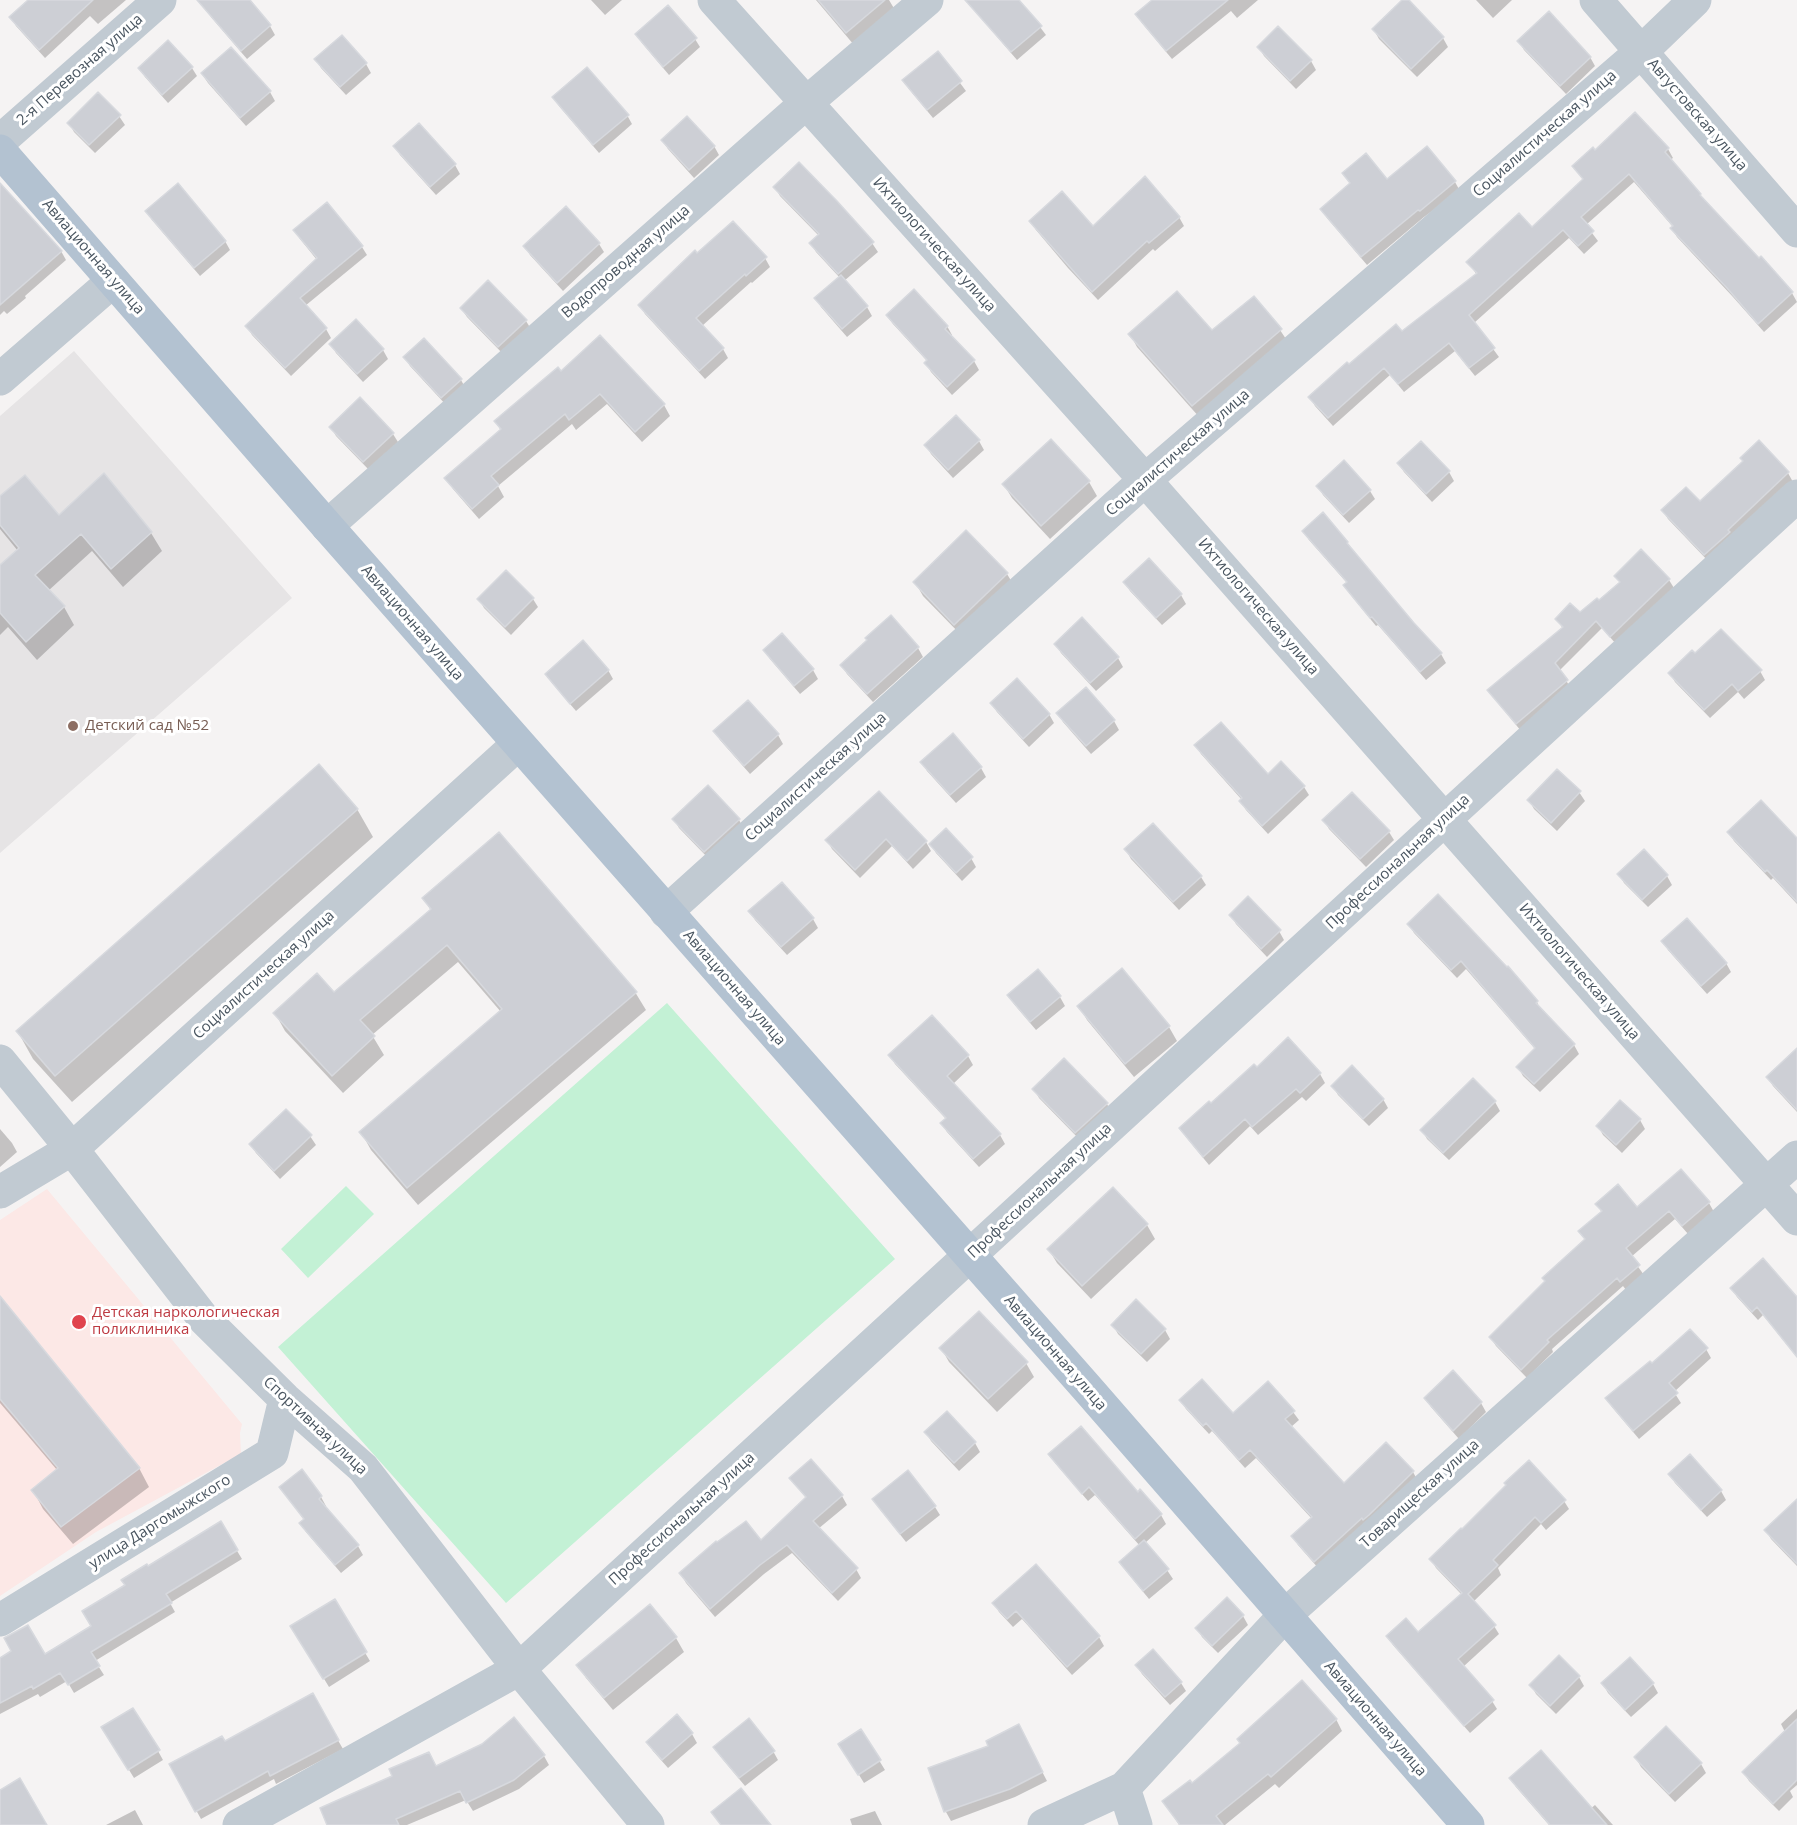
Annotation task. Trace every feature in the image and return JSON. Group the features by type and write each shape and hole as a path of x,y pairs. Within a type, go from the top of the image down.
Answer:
{"main road":[{"name":"Авиационная улица","path":"0,151 1468,1825"}],"street":[{"name":"2-я Перевозная улица","path":"0,141 160,0"},
{"name":"Ихтиологическая улица","path":"714,0 1145,480 1797,1219"},
{"name":"Водопроводная улица","path":"327,526 806,103 927,0"},
{"name":"Августовская улица","path":"1596,0 1797,231"},
{"name":"Социалистическая улица","path":"666,912 1145,480 1642,51 1695,0"},
{"path":"0,379 112,281"},
{"name":"Профессиональная улица","path":"239,1825 519,1669 1797,496"},
{"name":"Социалистическая улица","path":"0,1192 72,1149 518,744"},
{"name":"Спортивная улица","path":"0,1061 72,1149 204,1319 285,1399 363,1468 519,1669 648,1825"},
{"name":"Товарищеская улица","path":"1044,1825 1124,1788 1284,1616 1797,1157"},
{"name":"улица Даргомыжского","path":"0,1620 272,1453 285,1399"},
{"path":"1124,1788 1136,1825"}],"shaded area":[{"name":"Детский сад №52","path":"74,351 292,598 0,853 0,416"},
{"name":"Детская наркологическая поликлиника","path":"47,1189 242,1424 241,1454 96,1532 0,1596 0,1220"}],"green space":[{"path":"667,1003 895,1259 506,1603 278,1347"},
{"path":"346,1186 374,1214 308,1278 281,1249"}],"building":[{"path":"28,0 93,0 39,50 9,17"},
{"path":"197,0 250,0 271,25 241,51"},
{"path":"818,0 885,0 846,33"},
{"path":"965,0 1019,0 1042,26 1011,52"},
{"path":"1152,0 1228,0 1166,51 1135,14"},
{"path":"1402,0 1409,0 1444,37 1411,69 1372,29"},
{"path":"668,5 697,38 663,67 635,34"},
{"path":"1549,11 1591,57 1560,86 1517,41"},
{"path":"1278,26 1312,60 1290,81 1257,47"},
{"path":"342,35 367,63 340,87 314,59"},
{"path":"168,40 193,67 162,95 138,68"},
{"path":"231,47 271,91 240,118 201,73"},
{"path":"938,51 962,81 927,110 902,80"},
{"path":"587,67 629,115 593,145 552,97"},
{"path":"98,92 121,115 89,145 67,123"},
{"path":"1635,112 1669,148 1665,152 1700,195 1759,258 1761,256 1793,292 1758,324 1670,228 1673,226 1629,174 1581,217 1594,231 1578,246 1563,230 1469,315 1495,348 1469,368 1449,343 1398,384 1384,368 1328,418 1308,397 1347,362 1349,364 1396,324 1402,331 1477,273 1466,262 1519,213 1532,227 1583,179 1572,166 1593,147 1595,150"},
{"path":"687,116 715,146 689,170 661,140"},
{"path":"419,123 456,164 430,187 393,146"},
{"path":"1427,146 1456,181 1361,257 1320,209 1350,183 1342,173 1366,153 1387,179"},
{"path":"799,162 874,242 838,274 809,243 819,234 773,187"},
{"path":"1145,176 1180,217 1149,243 1147,241 1092,292 1029,221 1062,191 1093,226"},
{"path":"0,183 62,251 0,305"},
{"path":"178,183 226,241 194,268 145,211"},
{"path":"327,202 363,246 300,298 327,328 285,368 245,326 317,258 293,230"},
{"path":"566,206 600,243 557,283 523,246"},
{"path":"733,221 767,257 696,318 724,348 699,371 638,305 695,250 697,253"},
{"path":"841,275 868,306 842,329 814,298"},
{"path":"488,280 527,320 498,347 460,308"},
{"path":"914,289 948,326 945,329 975,360 947,387 924,363 927,360 886,315"},
{"path":"1177,291 1212,330 1254,296 1282,329 1192,406 1128,334"},
{"path":"356,319 384,349 357,374 329,344"},
{"path":"600,335 665,404 635,432 600,394 569,420 565,414 491,476 499,485 472,509 444,478 501,429 494,421 558,367 561,371"},
{"path":"424,338 462,379 441,398 403,357"},
{"path":"360,397 394,433 363,462 329,427"},
{"path":"956,415 980,440 948,470 924,445"},
{"path":"1051,439 1090,481 1041,526 1002,484"},
{"path":"1759,440 1789,472 1704,555 1661,510 1686,487 1700,501 1743,461 1740,458"},
{"path":"1421,441 1450,471 1426,494 1397,463"},
{"path":"1344,460 1371,490 1343,515 1316,486"},
{"path":"104,473 152,532 111,569 81,534 35,575 65,606 26,642 0,613 0,565 19,548 0,525 0,496 25,475 59,515"},
{"path":"1323,512 1414,623 1442,653 1420,672 1372,617 1370,618 1343,585 1347,582 1302,531"},
{"path":"966,530 1008,573 954,625 913,582"},
{"path":"1641,549 1670,579 1610,637 1596,621 1555,663 1568,680 1516,724 1487,690 1563,627 1555,619 1570,603 1580,612 1620,582 1614,576"},
{"path":"1149,558 1182,594 1156,618 1123,582"},
{"path":"506,570 534,598 505,627 477,599"},
{"path":"891,615 919,647 867,694 840,665"},
{"path":"1082,617 1119,657 1090,683 1054,644"},
{"path":"1721,629 1762,670 1738,691 1732,684 1704,710 1668,673 1692,650 1695,653"},
{"path":"782,633 814,669 794,686 763,650"},
{"path":"583,640 609,670 570,704 545,674"},
{"path":"1017,678 1050,714 1023,739 990,703"},
{"path":"1086,687 1115,720 1086,746 1056,713"},
{"path":"748,700 779,734 744,766 713,731"},
{"path":"1221,722 1268,774 1281,761 1305,786 1262,826 1239,801 1242,798 1194,745"},
{"path":"953,733 982,767 950,795 920,762"},
{"path":"319,764 358,809 55,1076 16,1031"},
{"path":"1557,769 1581,791 1551,823 1527,800"},
{"path":"708,785 740,819 704,852 672,819"},
{"path":"879,791 927,841 907,861 886,839 855,870 825,840"},
{"path":"1352,792 1390,831 1360,859 1322,820"},
{"path":"1761,800 1797,838 1797,902 1727,832"},
{"path":"1153,823 1202,876 1173,902 1124,849"},
{"path":"946,828 973,857 956,873 929,844"},
{"path":"499,832 637,992 407,1188 359,1132 502,1009 447,945 360,1020 375,1036 332,1076 273,1013 317,973 334,992 431,909 422,898"},
{"path":"1644,849 1668,875 1642,900 1617,874"},
{"path":"782,882 814,918 781,947 748,911"},
{"path":"1438,894 1508,966 1538,1001 1536,1003 1575,1044 1534,1084 1516,1067 1535,1048 1461,961 1451,970 1407,924"},
{"path":"1248,896 1281,930 1261,949 1229,915"},
{"path":"1687,918 1727,963 1701,986 1661,941"},
{"path":"1122,968 1170,1026 1125,1064 1077,1006"},
{"path":"1038,969 1061,996 1030,1022 1007,995"},
{"path":"932,1015 969,1055 947,1076 1001,1134 973,1159 940,1123 946,1118 888,1055"},
{"path":"1288,1037 1321,1073 1300,1093 1296,1089 1252,1127 1245,1119 1203,1157 1179,1128 1254,1064 1257,1067"},
{"path":"1797,1048 1797,1110 1766,1077"},
{"path":"1064,1058 1108,1103 1075,1133 1032,1089"},
{"path":"1352,1065 1384,1099 1363,1119 1331,1086"},
{"path":"1473,1078 1496,1101 1443,1153 1420,1130"},
{"path":"1620,1100 1641,1119 1616,1145 1596,1126"},
{"path":"286,1109 312,1135 274,1171 249,1144"},
{"path":"1681,1169 1710,1202 1682,1226 1669,1211 1626,1248 1640,1265 1620,1282 1617,1278 1547,1340 1549,1342 1521,1370 1489,1337 1545,1281 1542,1278 1585,1239 1578,1231 1602,1211 1595,1204 1618,1184 1637,1207"},
{"path":"1113,1187 1148,1224 1082,1286 1047,1249"},
{"path":"1763,1258 1797,1297 1797,1357 1757,1307 1752,1312 1730,1288"},
{"path":"0,1296 140,1468 61,1527 31,1490 58,1468 0,1399"},
{"path":"1136,1299 1166,1329 1141,1354 1111,1325"},
{"path":"979,1311 1028,1362 988,1399 939,1348"},
{"path":"1690,1329 1708,1348 1669,1383 1678,1393 1633,1431 1605,1398 1650,1361 1652,1363"},
{"path":"1453,1370 1482,1402 1453,1431 1424,1398"},
{"path":"1202,1379 1233,1413 1268,1381 1295,1411 1285,1419 1344,1483 1386,1442 1414,1471 1369,1515 1363,1520 1362,1518 1314,1562 1291,1536 1312,1517 1250,1450 1239,1460 1206,1423 1203,1426 1179,1400"},
{"path":"947,1411 976,1442 954,1463 924,1432"},
{"path":"1081,1426 1138,1492 1140,1489 1162,1514 1135,1539 1089,1487 1082,1494 1048,1454"},
{"path":"1690,1454 1722,1490 1701,1510 1668,1474"},
{"path":"811,1459 843,1495 813,1521 858,1568 832,1593 787,1545 760,1565 710,1609 679,1573 716,1541 746,1521 761,1540 806,1497 789,1478"},
{"path":"1529,1460 1566,1500 1541,1523 1535,1517 1493,1560 1498,1565 1468,1594 1496,1625 1458,1659 1494,1700 1464,1726 1386,1636 1406,1618 1418,1632 1462,1593 1429,1559 1462,1529 1506,1485 1504,1483"},
{"path":"302,1469 322,1496 319,1499 359,1545 335,1565 299,1523 304,1519 279,1487"},
{"path":"908,1470 936,1506 900,1534 872,1499"},
{"path":"1797,1499 1797,1564 1764,1530"},
{"path":"221,1521 238,1550 166,1594 172,1603 91,1652 100,1666 68,1685 60,1673 33,1689 32,1686 0,1703 0,1658 11,1651 4,1638 28,1625 45,1654 91,1626 82,1611 125,1585 121,1580"},
{"path":"1144,1540 1169,1569 1143,1591 1119,1562"},
{"path":"1036,1564 1100,1636 1067,1667 1016,1611 1007,1619 992,1603"},
{"path":"1227,1597 1244,1615 1212,1646 1195,1628"},
{"path":"335,1599 367,1652 323,1679 290,1626"},
{"path":"650,1604 677,1637 604,1698 576,1665"},
{"path":"1153,1649 1182,1682 1165,1697 1135,1665"},
{"path":"1559,1655 1580,1676 1550,1706 1529,1685"},
{"path":"1630,1657 1654,1683 1625,1710 1601,1683"},
{"path":"1302,1680 1337,1719 1271,1777 1268,1774 1216,1816 1223,1825 1180,1825 1162,1801 1190,1780 1192,1783 1240,1743 1237,1739"},
{"path":"313,1693 339,1740 270,1776 268,1771 195,1812 169,1764 222,1736 225,1741"},
{"path":"133,1708 160,1750 128,1770 101,1727"},
{"path":"677,1714 693,1733 662,1760 646,1742"},
{"path":"514,1717 545,1755 514,1780 466,1803 460,1791 396,1819 399,1825 327,1825 320,1808 392,1776 389,1769 429,1752 436,1766 482,1744"},
{"path":"749,1718 775,1751 739,1778 713,1747"},
{"path":"1797,1719 1797,1780 1773,1804 1742,1772"},
{"path":"1019,1724 1043,1772 1010,1789 944,1812 928,1768 988,1746 986,1741"},
{"path":"1666,1726 1702,1763 1669,1794 1634,1757"},
{"path":"861,1729 881,1760 858,1775 838,1744"},
{"path":"1541,1750 1607,1825 1550,1825 1509,1778"},
{"path":"20,1778 47,1825 0,1825 0,1790"},
{"path":"741,1788 771,1825 721,1825 711,1812"}],"place":[{"name":"Детский сад №52","path":"73,726"},
{"name":"Детская наркологическая поликлиника","path":"79,1322"}]}
